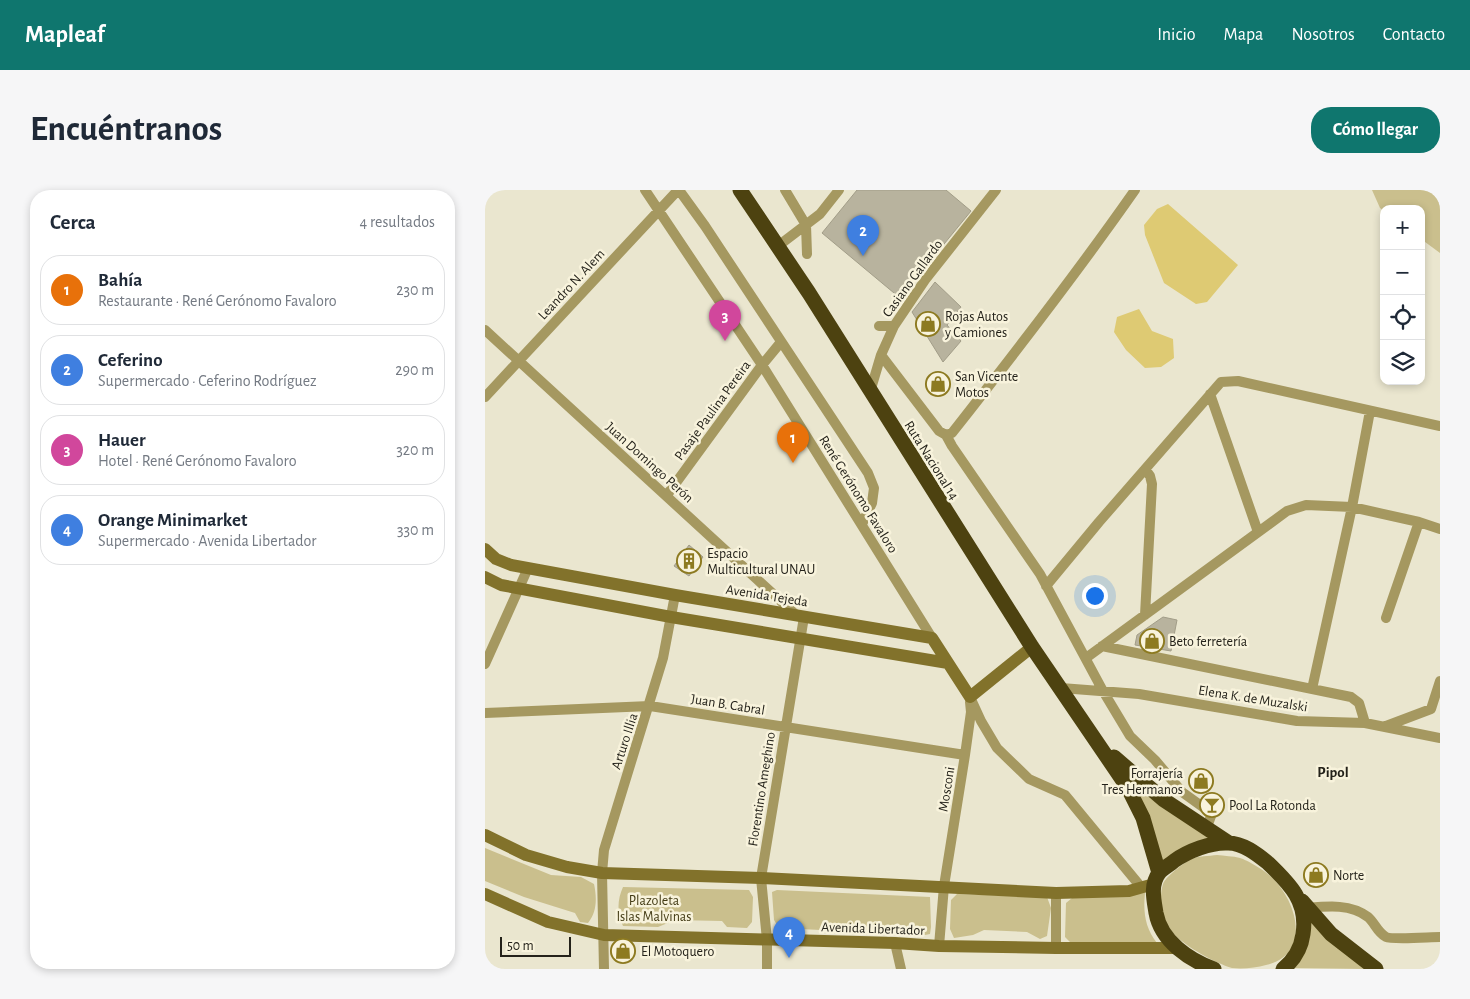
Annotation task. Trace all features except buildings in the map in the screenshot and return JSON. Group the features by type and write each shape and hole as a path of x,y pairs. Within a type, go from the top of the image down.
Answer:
{"highway":[{"name":"Ruta Nacional 14","path":"740,190 778,246 1031,647 1101,746 1128,788 1143,818 1154,849 1151,881 1157,918 1166,935 1177,948 1209,968"},
{"name":"Ruta Nacional 14","path":"1101,746 1164,800 1229,843 1244,847 1257,854 1283,877 1331,934 1376,969"},
{"path":"1151,881 1180,857 1217,844 1229,843"},
{"name":"Ruta Nacional 14","path":"1283,969 1292,962 1302,944 1305,914 1303,903"}],"main road":[{"name":"Avenida Tejeda","path":"485,549 496,559 511,565 675,595 932,638"},
{"path":"485,577 501,585 671,617 948,663"},
{"path":"932,638 970,697 1031,647"},
{"path":"485,835 526,855 567,867 602,874 761,878 1056,893 1129,891 1151,881"},
{"name":"Avenida Libertador","path":"485,894 548,922 603,935 895,943 939,946 1177,948"}],"street":[{"name":"René Gerónomo Favaloro","path":"645,190 762,365 932,638"},
{"name":"Leandro N. Alem","path":"485,397 679,190"},
{"path":"679,190 868,473 874,488 872,503 862,524"},
{"path":"785,190 806,225 807,254"},
{"path":"778,246 820,214 839,190"},
{"name":"Casiano Gallardo","path":"870,392 881,355 894,326 925,280 996,190"},
{"path":"946,435 953,432 1087,259 1135,190"},
{"path":"879,326 894,326"},
{"name":"Juan Domingo Perón","path":"485,330 800,616"},
{"name":"Pasaje Paulina Pereira","path":"667,495 781,342"},
{"path":"881,355 939,431 946,435 1040,574 1103,691 1130,736 1155,760 1182,792 1207,810 1211,816 1207,827"},
{"path":"1047,586 1099,522 1221,382 1238,381 1440,426"},
{"path":"1211,394 1258,532"},
{"path":"1312,689 1352,508 1370,411"},
{"path":"1145,469 1150,476 1152,484 1145,615"},
{"path":"1086,658 1287,511 1306,505 1352,508 1440,528"},
{"path":"1386,618 1419,522"},
{"path":"485,664 528,568"},
{"name":"Arturo Illia","path":"604,969 602,874 604,850 650,706 663,658 675,595"},
{"name":"Florentino Ameghino","path":"767,969 767,940 761,878 801,639 800,616"},
{"path":"1103,646 1351,697 1359,703 1365,723"},
{"path":"1385,726 1435,710 1440,681"},
{"name":"Elena K. de Muzalski","path":"1061,688 1139,694 1297,721 1365,723 1440,738"},
{"path":"970,697 981,721 997,748 1029,779 1065,796 1151,881"},
{"name":"Mosconi","path":"939,946 944,886 971,712 970,697"},
{"name":"Juan B. Cabral","path":"485,713 650,706 965,755"},
{"path":"1056,893 1056,948"},
{"path":"1303,903 1337,906 1354,910 1369,918 1379,932 1388,938 1440,937"},
{"path":"895,943 901,969"}],"green space":[{"path":"1372,190 1440,190 1440,253 1425,242 1425,205 1380,205 1380,208"},
{"path":"1124,773 1212,839 1163,865"},
{"path":"485,848 551,875 581,877 594,884 596,894 591,919 588,923 580,922 575,913 524,897 485,881"},
{"path":"1217,855 1240,858 1255,865 1279,885 1287,898 1293,911 1296,925 1295,938 1290,950 1281,959 1258,967 1232,968 1193,949 1179,939 1170,929 1162,910 1163,884 1175,870 1191,859"},
{"name":"Plazoleta Islas Malvinas","path":"623,887 749,890 753,897 752,922 747,928 727,927 722,921 675,920 658,927 623,926 618,906"},
{"path":"777,890 930,897 930,934 779,928 774,920 772,892"},
{"path":"1145,893 1144,907 1146,920 1150,932 1157,943 1071,943 1065,937 1066,903 1072,898"},
{"path":"957,894 1047,897 1051,908 1047,936 1040,939 1027,932 984,930 973,935 954,938 950,929 951,900"},
{"path":"1310,920 1366,969 1292,968"}],"shaded area":[{"path":"1168,204 1238,265 1207,302 1196,304 1164,283 1145,235 1144,225 1157,209"},
{"path":"1139,309 1152,331 1173,339 1174,358 1161,367 1145,368 1126,350 1114,332 1117,317"}],"place":[{"name":"Ceferino","path":"863,256"},
{"name":"Rojas Autos y Camiones","path":"928,324"},
{"name":"Hauer","path":"725,341"},
{"name":"San Vicente Motos","path":"938,384"},
{"name":"Bahía","path":"793,463"},
{"name":"Espacio Multicultural UNAU","path":"689,561"},
{"name":"Beto ferretería","path":"1152,641"},
{"name":"Forrajería Tres Hermanos","path":"1201,781"},
{"name":"Pool La Rotonda","path":"1212,805"},
{"name":"Norte","path":"1316,875"},
{"name":"El Motoquero","path":"623,951"},
{"name":"Orange Minimarket","path":"789,958"}],"district":[{"name":"Pipol","path":"1333,772"}]}
